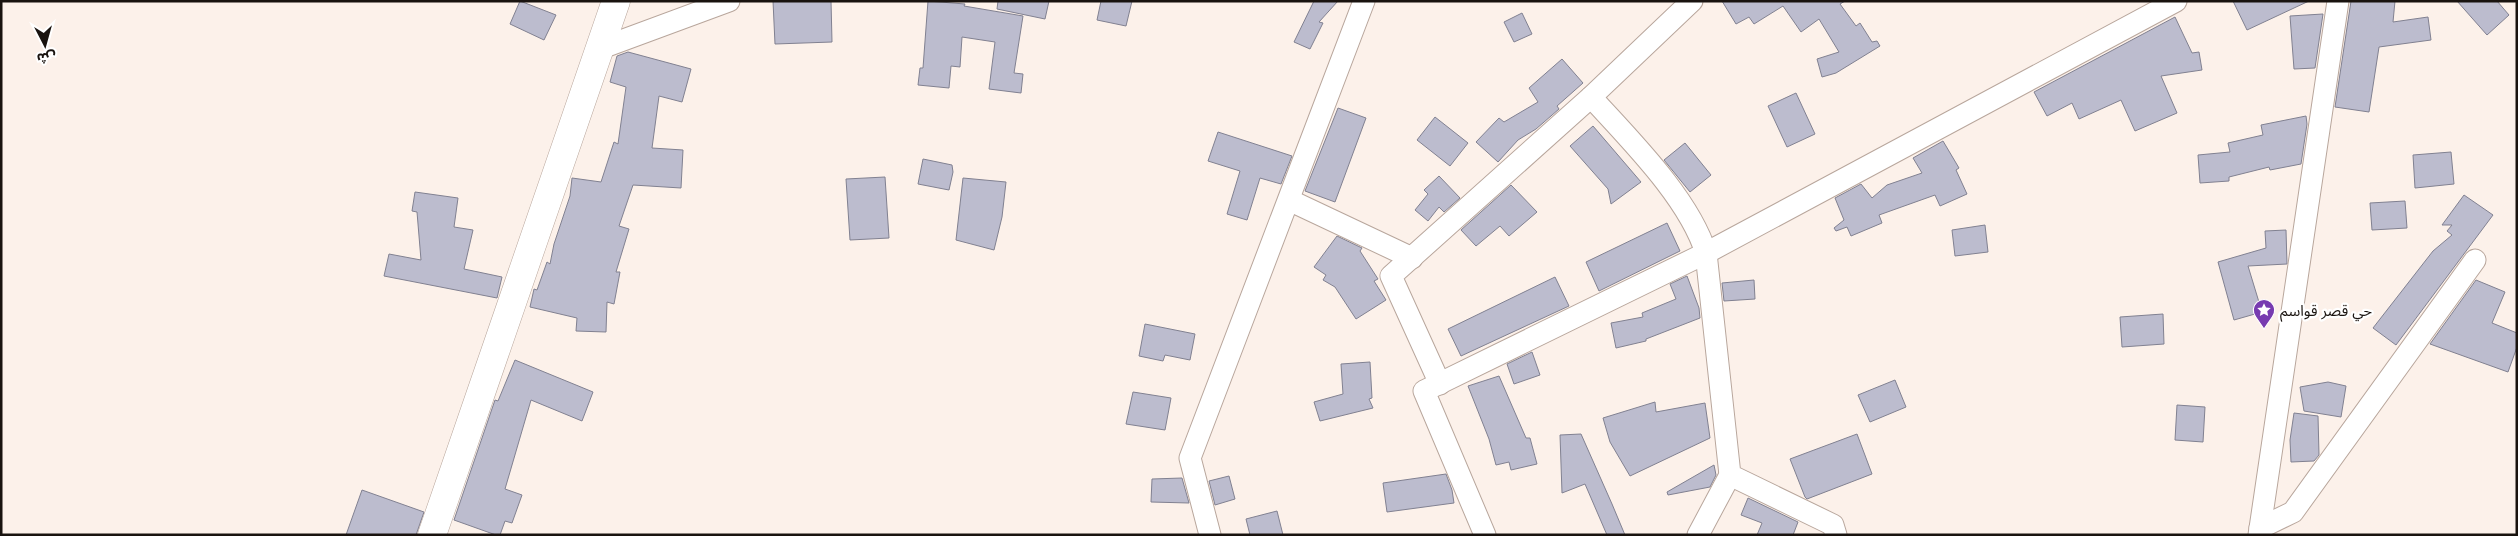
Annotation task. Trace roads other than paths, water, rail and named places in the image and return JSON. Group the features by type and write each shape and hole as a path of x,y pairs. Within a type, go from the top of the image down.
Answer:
{"street":[{"path":"432,535 616,1"},
{"path":"599,49 729,1"},
{"path":"1210,535 1190,458 1364,1"},
{"path":"1440,384 1391,276 1591,97 1692,1"},
{"path":"1485,535 1424,392 1706,253 2176,1"},
{"path":"2260,531 2338,1"},
{"path":"1591,97 1662,176 1702,238 1706,253 1730,475 1698,535"},
{"path":"1289,200 1412,258"},
{"path":"2260,531 2293,512 2475,260"},
{"path":"1730,475 1833,525 1836,535"}],"place":[{"name":"حي قصر قواسم","path":"2264,329"}]}
